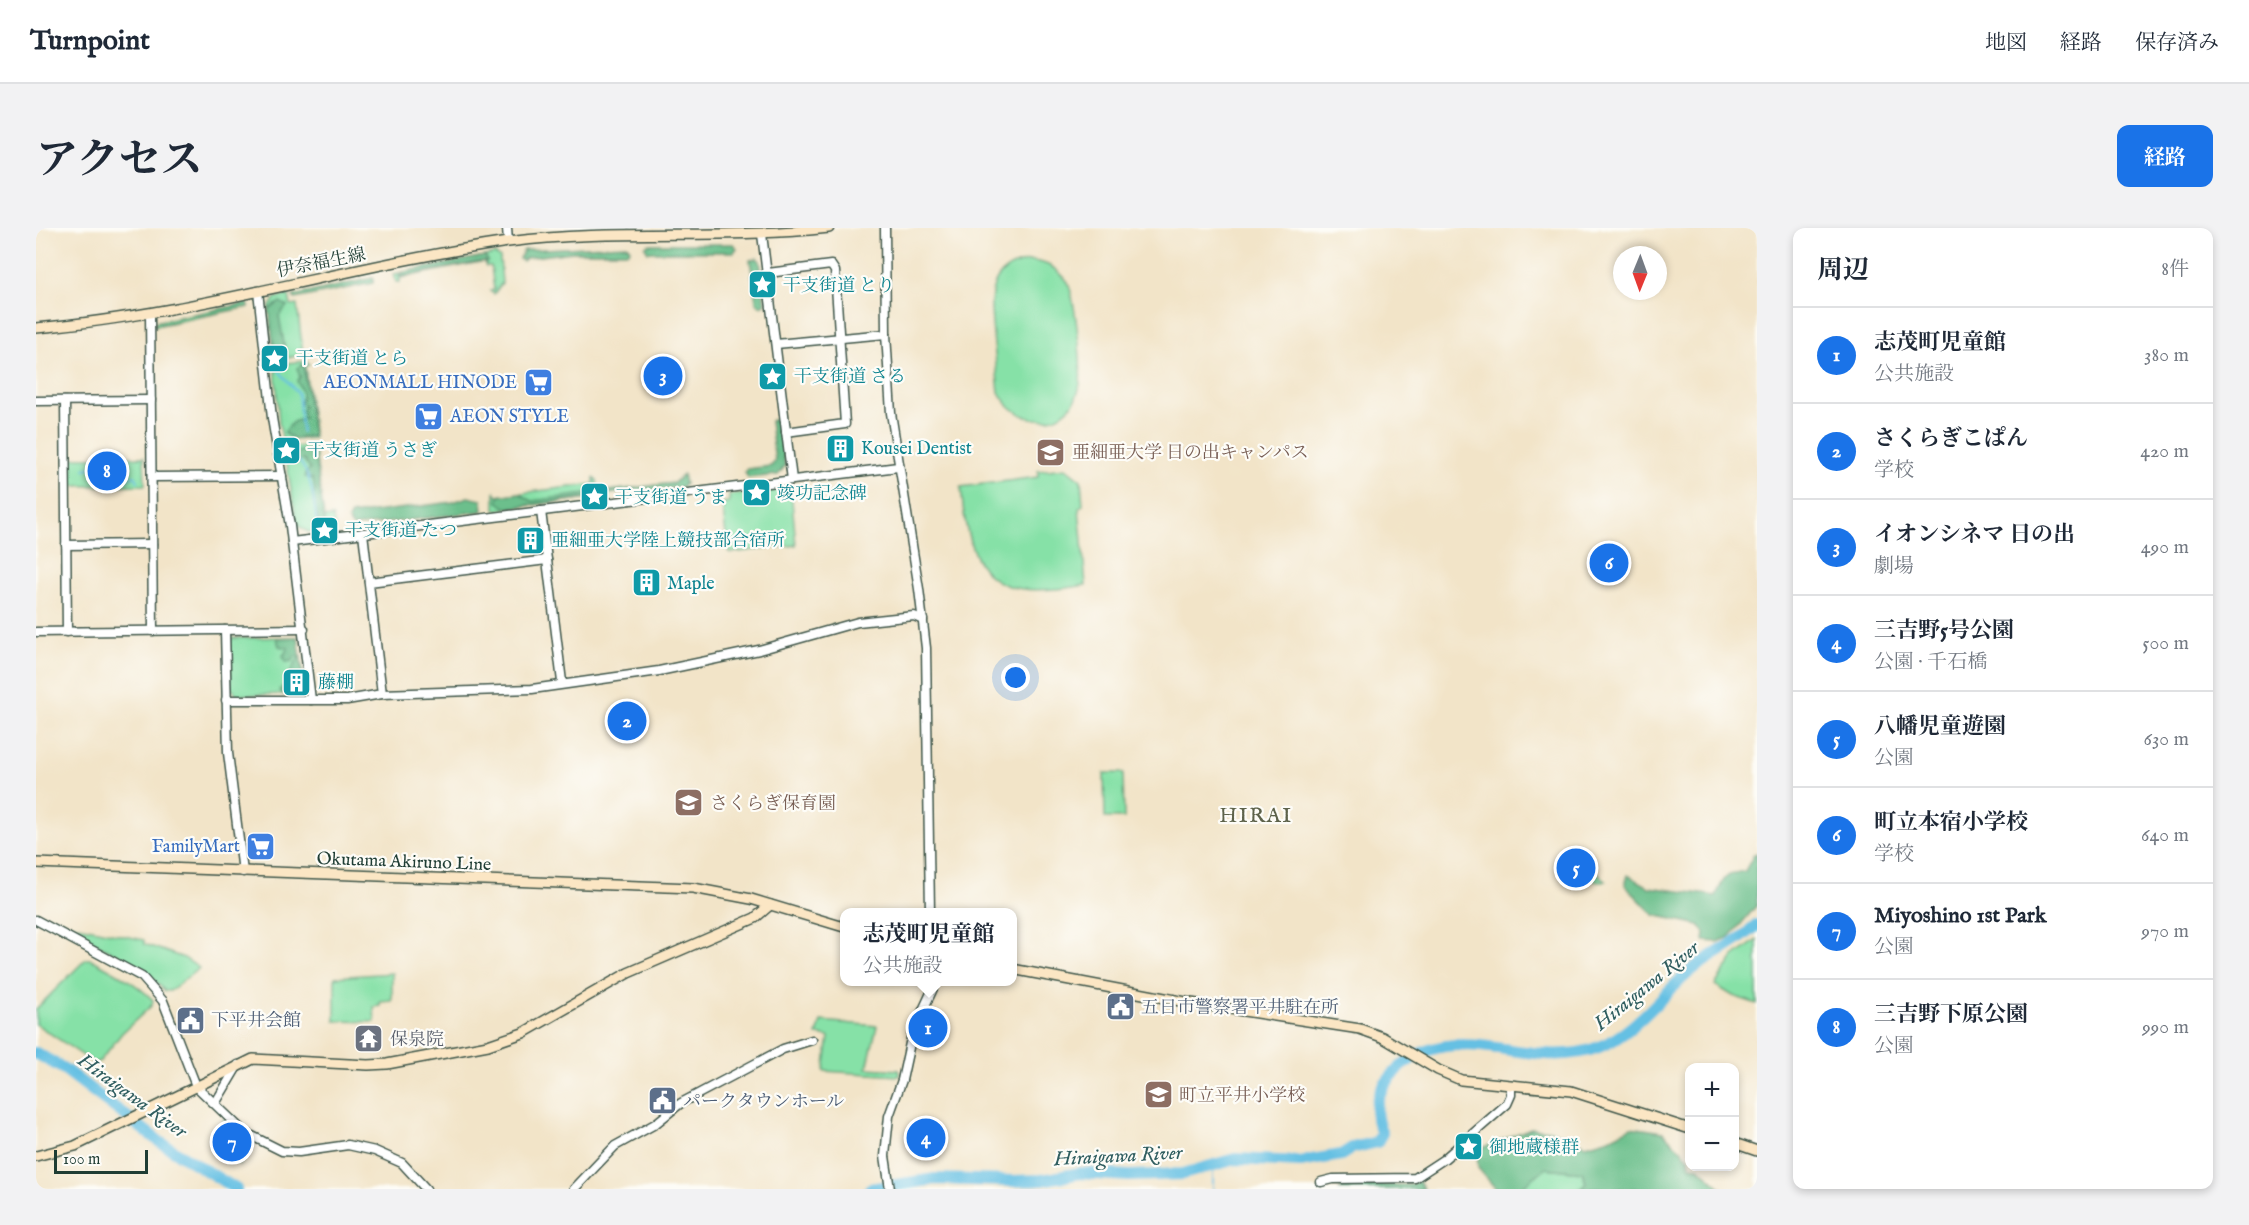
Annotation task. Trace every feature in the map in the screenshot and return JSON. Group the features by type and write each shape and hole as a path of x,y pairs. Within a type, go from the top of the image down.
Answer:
{"main road":[{"name":"伊奈福生線","path":"36,328 150,313 508,242 587,236 762,234 830,228"},
{"name":"Okutama Akiruno Line","path":"36,863 693,888 770,905 840,926"},
{"path":"36,1156 75,1146 238,1065 259,1058 368,1065 387,1064 505,1040 547,1022 628,973 755,918 770,905"},
{"path":"1017,970 1191,1004 1347,1026 1372,1033 1461,1080 1571,1091 1685,1128"},
{"path":"1739,1145 1757,1151"}],"street":[{"path":"507,228 508,242"},
{"path":"885,228 886,334 891,413 923,620 930,908"},
{"path":"762,234 792,480"},
{"path":"768,273 831,265 834,267 845,424 786,432"},
{"path":"258,291 272,418 292,542 311,700"},
{"path":"150,313 153,631"},
{"path":"776,344 886,334"},
{"path":"36,401 151,400"},
{"path":"64,401 67,632"},
{"path":"292,542 898,467"},
{"path":"152,477 282,476"},
{"path":"541,511 562,682"},
{"path":"363,533 382,694"},
{"path":"66,545 152,544"},
{"path":"369,582 547,560"},
{"path":"226,700 347,700 382,694 522,690 562,682 659,671 738,655 858,622 914,616 923,620"},
{"path":"36,632 304,629"},
{"path":"225,630 228,753 243,872"},
{"path":"36,920 142,977 152,986 170,1015 196,1086 216,1102 244,1132 277,1149 299,1152 348,1145 361,1147 402,1163 426,1189"},
{"path":"890,1189 885,1143 889,1116 902,1080 912,1034 934,986"},
{"path":"573,1189 615,1146 655,1124 681,1103 783,1049 812,1040"},
{"path":"216,1102 238,1065"},
{"path":"1321,1182 1333,1179 1416,1178 1451,1153 1507,1104 1511,1095 1511,1085"}],"green space":[{"path":"648,244 733,244 737,248 734,252 648,252 645,247"},
{"path":"627,245 629,252 572,252 526,258 523,261 519,259 524,250"},
{"path":"495,254 500,258 502,283 494,294 490,291 494,290 491,266 486,266 485,261 400,278 400,282 396,282 394,274"},
{"path":"485,256 488,261 485,264 485,261 399,277 400,273"},
{"path":"757,258 760,261 765,304 760,306 756,302 750,260"},
{"path":"1028,261 1051,266 1068,282 1076,321 1080,355 1078,392 1072,405 1063,414 1052,418 1028,417 1016,412 999,392 991,310 993,288 1004,271"},
{"path":"373,278 373,283 295,299 293,296"},
{"path":"289,295 291,306 297,305 303,353 308,354 275,360 269,308 275,298"},
{"path":"280,302 287,306 279,316 286,355 278,359 275,357 269,310"},
{"path":"248,303 249,307 155,326 154,322"},
{"path":"306,361 309,365 305,366 314,438 283,441 279,424 275,364"},
{"path":"303,364 313,436 293,438 285,434 285,431 293,422 304,418 302,410 304,405 299,404 302,392 297,381 300,377 297,368"},
{"path":"776,418 779,420 785,466 778,475 748,478 745,472 747,469 771,466 775,461 770,421"},
{"path":"318,445 319,450 315,451 323,518 333,517 335,529 308,532 297,525 284,448"},
{"path":"309,449 315,451 325,526 322,530 314,529 318,522 312,495 315,491 313,479 305,477 310,469 303,459 295,464 290,458 291,454"},
{"path":"144,457 145,485 69,486 69,458"},
{"path":"1066,468 1081,480 1083,505 1079,508 1086,585 1028,590 1007,586 991,577 979,563 971,544 961,487 1038,477 1038,471"},
{"path":"683,474 685,484 682,487 607,494 608,491 674,483"},
{"path":"594,478 597,480 599,497 495,510 495,491 497,496 594,484"},
{"path":"791,489 796,545 731,553 728,551 722,503 729,502 729,495"},
{"path":"519,493 532,501 594,493 596,496 507,508 498,502 499,496"},
{"path":"468,497 482,500 483,511 353,527 348,520 351,515 453,502"},
{"path":"298,637 305,692 302,694 237,695 231,688 230,642 232,638"},
{"path":"298,637 305,692 284,695 280,690 283,686 293,687 297,684 298,677 289,683 286,680 299,657 295,656 293,661 286,662 283,656 288,648 279,646 277,638"},
{"path":"1104,773 1123,773 1124,818 1105,818"},
{"path":"1757,853 1757,905 1730,937 1718,942 1704,941 1705,933 1699,925 1654,915 1625,885 1628,875 1649,887 1716,896 1726,878 1745,871 1754,854"},
{"path":"1569,861 1599,874 1606,881 1569,880"},
{"path":"60,922 144,940 144,944 184,958 199,968 170,991 165,991 145,971 58,924"},
{"path":"1757,940 1757,1004 1733,996 1715,985 1734,957"},
{"path":"86,959 91,959 124,977 153,1000 152,1005 122,1033 100,1061 94,1063 36,1024 36,1009"},
{"path":"392,973 392,1001 380,1002 380,1006 374,1007 375,1022 335,1021 335,977"},
{"path":"821,1021 877,1026 867,1068 899,1070 899,1076 824,1071 829,1037 817,1035"},
{"path":"226,1116 253,1143 240,1165 210,1146"},
{"path":"1631,1127 1663,1132 1685,1154 1685,1171 1703,1171 1722,1189 1581,1189 1586,1182 1582,1172 1546,1168 1519,1189 1496,1189 1478,1168 1477,1150 1531,1128 1550,1130 1586,1145 1610,1138"},
{"path":"1546,1168 1582,1172 1586,1182 1581,1189 1522,1189 1521,1187"},
{"path":"1419,1181 1424,1189 1340,1189 1346,1184 1411,1185"}],"waterway":[{"path":"279,371 298,393 302,433"},
{"path":"290,455 297,460 308,476 317,528"},
{"path":"85,469 97,466 106,476 114,475 122,480 135,476 138,481"},
{"name":"Hiraigawa River","path":"870,1189 935,1179 1014,1181 1042,1180 1080,1173 1129,1176 1183,1174 1235,1159 1300,1162 1341,1155 1352,1148 1377,1142 1382,1133 1376,1113 1379,1095 1386,1083 1409,1060 1433,1049 1460,1045 1543,1054 1571,1054 1599,1047 1625,1032 1693,969 1757,925"},
{"name":"Hiraigawa River","path":"36,1053 64,1069 160,1142 236,1189"},
{"path":"1208,1167 1213,1172 1213,1189"}],"place":[{"name":"干支街道 とり","path":"762,285"},
{"name":"干支街道 とら","path":"275,358"},
{"name":"イオンシネマ 日の出","path":"663,376"},
{"name":"干支街道 さる","path":"773,376"},
{"name":"AEONMALL HINODE","path":"538,382"},
{"name":"AEON STYLE","path":"429,416"},
{"name":"Kousei Dentist","path":"840,448"},
{"name":"干支街道 うさぎ","path":"286,450"},
{"name":"亜細亜大学 日の出キャンパス","path":"1051,452"},
{"name":"三吉野下原公園","path":"107,471"},
{"name":"竣功記念碑","path":"756,493"},
{"name":"干支街道 うま","path":"594,497"},
{"name":"干支街道 たつ","path":"324,530"},
{"name":"亜細亜大学陸上競技部合宿所","path":"530,540"},
{"name":"町立本宿小学校","path":"1609,563"},
{"name":"Maple","path":"646,583"},
{"name":"藤棚","path":"297,682"},
{"name":"さくらぎこぱん","path":"627,721"},
{"name":"さくらぎ保育園","path":"689,803"},
{"name":"FamilyMart","path":"261,846"},
{"name":"八幡児童遊園","path":"1576,868"},
{"name":"五日市警察署平井駐在所","path":"1120,1007"},
{"name":"下平井会館","path":"190,1020"},
{"name":"志茂町児童館","path":"928,1028"},
{"name":"保泉院","path":"369,1039"},
{"name":"町立平井小学校","path":"1158,1095"},
{"name":"パークタウンホール","path":"662,1101"},
{"name":"三吉野5号公園","path":"926,1138"},
{"name":"Miyoshino 1st Park","path":"232,1142"},
{"name":"御地蔵様群","path":"1468,1147"}],"district":[{"name":"HIRAI","path":"1256,815"}]}
